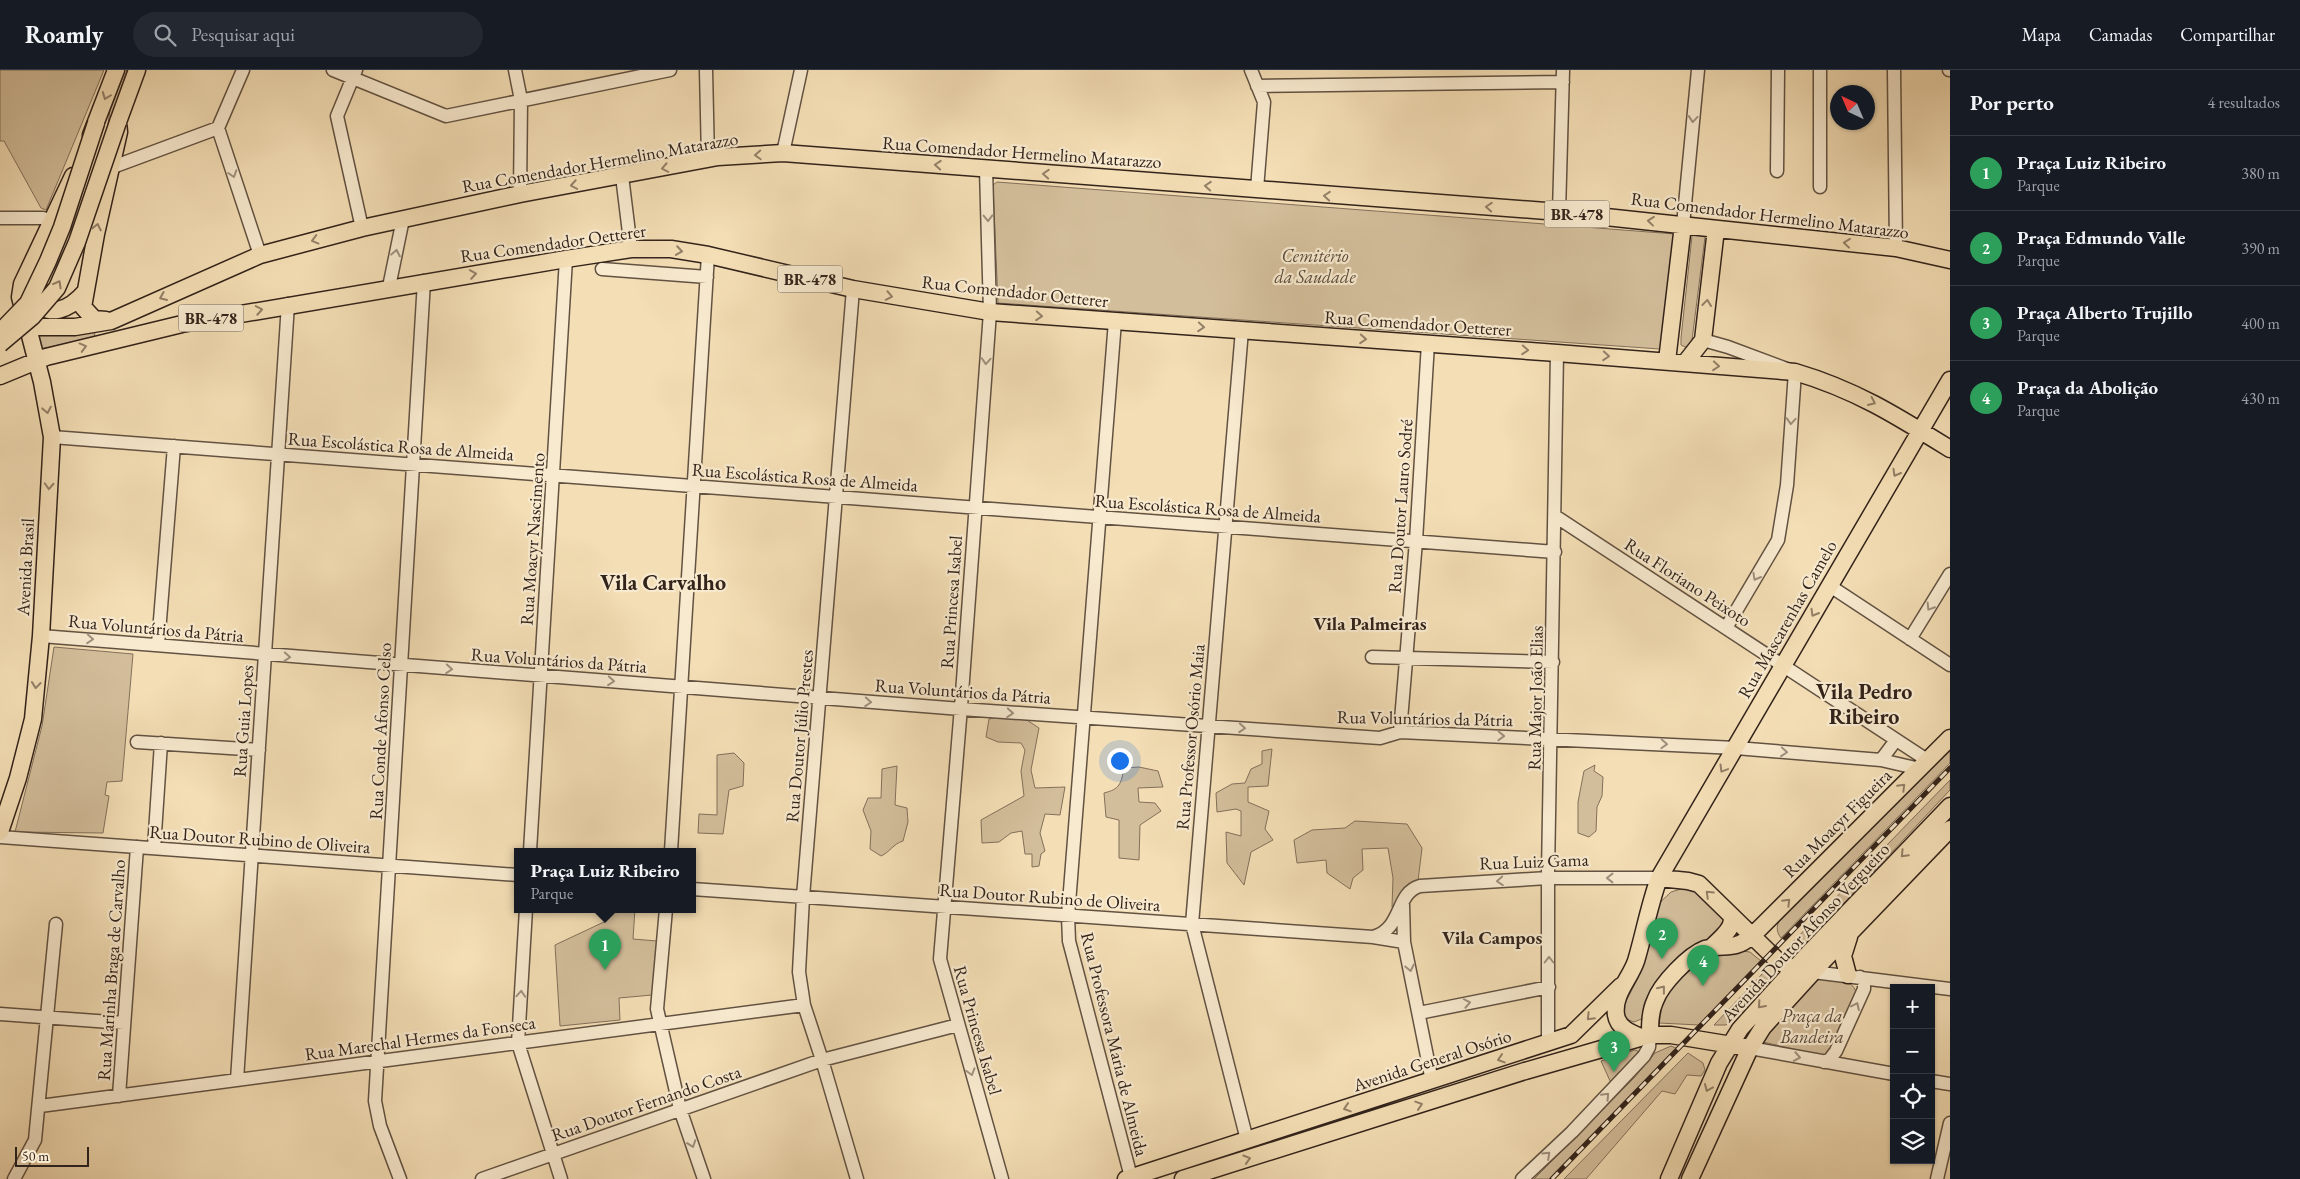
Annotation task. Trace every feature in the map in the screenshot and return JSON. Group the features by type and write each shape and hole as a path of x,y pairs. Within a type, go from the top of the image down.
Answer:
{"main road":[{"path":"0,332 28,303 48,261 65,220 96,123 116,70"},
{"path":"0,344 32,317 57,288 77,242 136,70"},
{"path":"111,320 94,319 83,307 110,168 119,132 118,122"},
{"path":"85,292 74,303 60,310 53,311 33,300 28,290 33,262 96,123"},
{"name":"Rua Comendador Hermelino Matarazzo","path":"111,320 260,255 362,228 520,194 708,159 783,153 1559,212 1896,248 1950,260"},
{"path":"1667,361 1683,225"},
{"path":"1686,363 1701,343 1716,229"},
{"name":"Rua Comendador Oetterer","path":"36,360 134,334 288,304 631,249 671,249 708,255 853,289 990,312 1557,352 1795,372 1832,383 1880,406 1950,449"},
{"name":"Avenida Brasil","path":"0,832 18,778 33,719 41,636 52,437 42,382 20,298 22,284 33,262"},
{"name":"BR-478","path":"0,327 75,327 111,320"},
{"path":"1670,339 1673,348 1678,353 1687,354 1701,343"},
{"name":"BR-478","path":"7,373 36,360"},
{"path":"7,373 31,374 42,382"},
{"name":"Rua Mascarenhas Camelo","path":"1624,982 1636,963 1647,910 1659,878 1950,380"},
{"name":"Rua Moacyr Figueira","path":"1711,948 1733,948 1752,936 1950,738"},
{"name":"Avenida Doutor Afonso Vergueiro","path":"1669,1179 1718,1063 1749,1018 1950,806"},
{"name":"Avenida Doutor Afonso Vergueiro","path":"1690,1179 1750,1048 1763,1027 1853,929 1950,829"},
{"path":"1659,878 1688,880 1703,888 1778,961 1794,969 1813,972"},
{"path":"1647,910 1667,890 1688,880"},
{"path":"1647,1032 1654,1003 1668,982 1690,957 1711,948 1731,927 1733,920 1731,916"},
{"path":"1853,929 1844,946 1843,956 1854,976"},
{"path":"1624,982 1618,999 1616,1015 1622,1026 1647,1032 1750,1048"},
{"name":"Avenida General Osório","path":"1128,1178 1572,1035 1624,982"},
{"path":"1184,1179 1647,1032"},
{"path":"1525,1071 1544,1054 1548,1044"}],"street":[{"path":"243,70 218,128 260,255"},
{"path":"333,70 354,74 446,116 670,70"},
{"path":"515,70 521,100 520,194"},
{"path":"706,70 708,159"},
{"path":"783,153 801,70"},
{"path":"1251,70 1264,102 1256,189"},
{"path":"1683,225 1698,70"},
{"path":"1777,171 1778,70"},
{"path":"1820,70 1820,187"},
{"path":"1894,70 1896,248"},
{"path":"354,74 337,116 362,228"},
{"path":"1257,86 1563,76 1559,212"},
{"path":"110,168 218,128"},
{"name":"Rua Princesa Isabel","path":"986,169 990,312 961,709 940,959 1002,1179"},
{"path":"622,176 631,249"},
{"path":"0,218 44,218 52,221"},
{"path":"389,287 403,219"},
{"path":"671,848 683,687 708,255"},
{"name":"Rua Moacyr Nascimento","path":"530,848 566,259"},
{"name":"Rua Comendador Oetterer","path":"602,269 707,277"},
{"name":"Rua Conde Afonso Celso","path":"400,1179 380,1126 375,1101 424,281"},
{"name":"Rua Doutor Júlio Prestes","path":"853,289 803,897 799,972 804,1006 857,1179"},
{"name":"Rua Guia Lopes","path":"237,1080 288,304"},
{"name":"Rua Professora Maria de Almeida","path":"1115,321 1068,916 1068,941 1128,1178"},
{"name":"Rua Professor Osório Maia","path":"1242,330 1192,924 1247,1140"},
{"name":"Rua Doutor Lauro Sodré","path":"1400,732 1416,541 1428,343"},
{"name":"Rua Comendador Oetterer","path":"1701,343 1728,347 1795,372"},
{"name":"Rua Major João Elias","path":"1548,1044 1548,878 1552,738 1557,352"},
{"path":"1726,628 1778,540 1787,485 1795,372"},
{"name":"Rua Escolástica Rosa de Almeida","path":"52,437 1555,552"},
{"path":"158,645 174,446"},
{"name":"Rua Floriano Peixoto","path":"1555,516 1896,740 1924,765"},
{"path":"1910,639 1950,574"},
{"path":"1830,586 1950,665"},
{"name":"Rua Voluntários da Pátria","path":"41,636 961,709 1380,738 1400,732 1552,738 1736,748 1924,765"},
{"path":"1372,658 1553,662"},
{"path":"1881,760 1896,740"},
{"path":"137,742 259,750"},
{"path":"154,848 161,743"},
{"name":"Rua Doutor Rubino de Oliveira","path":"0,837 514,876"},
{"name":"Rua Marinha Braga de Carvalho","path":"119,1096 137,847"},
{"name":"Rua Luiz Gama","path":"1403,903 1412,889 1548,878 1659,878"},
{"name":"Rua Doutor Rubino de Oliveira","path":"696,888 1373,937 1404,942"},
{"path":"1373,937 1387,930 1403,903"},
{"path":"1403,903 1404,942 1432,1081"},
{"path":"526,913 518,1043 561,1179"},
{"path":"666,913 657,1009 680,1110 704,1179"},
{"path":"18,1177 35,1140 40,1106 56,924"},
{"path":"1813,972 1950,989"},
{"path":"1824,1062 1830,1059 1836,1051 1864,989 1864,982 1854,976"},
{"path":"1419,1013 1549,988"},
{"name":"Rua Marechal Hermes da Fonseca","path":"40,1106 804,1006"},
{"path":"0,1014 48,1019 124,1023"},
{"name":"Rua Doutor Fernando Costa","path":"482,1179 822,1060 958,1025"},
{"path":"1522,1179 1572,1132 1644,1056 1649,1047 1647,1032"},
{"path":"1750,1048 1890,1073"},
{"path":"1935,1082 1950,1084"},
{"path":"1937,1179 1950,1123"},
{"path":"1168,1165 1176,1168 1184,1179"}],"green space":[{"path":"0,70 104,70 46,210 41,208 4,141 0,141"},
{"path":"124,70 127,70 107,131 110,110"},
{"name":"Cemitério da Saudade","path":"997,182 1675,234 1660,349 998,303 993,185"},
{"path":"1695,231 1704,234 1705,237 1692,340 1689,346 1685,347 1681,345 1681,338 1692,236"},
{"path":"95,332 94,338 40,349 35,336"},
{"path":"54,647 133,654 122,781 107,782 105,795 109,796 103,833 15,832 42,726"},
{"path":"1016,713 1039,728 1031,770 1035,788 1065,787 1060,815 1045,814 1040,833 1045,851 1041,854 1039,866 1032,867 1032,854 1025,854 1022,831 1011,833 999,842 982,843 981,820 1024,796 1021,771 1025,750 1021,743 998,742 986,737 989,719"},
{"path":"1950,746 1950,763 1781,938 1777,927 1781,916"},
{"path":"1272,749 1268,786 1248,787 1248,802 1269,811 1265,829 1273,840 1251,852 1244,885 1227,863 1226,832 1241,836 1241,811 1236,809 1217,812 1216,793 1232,784 1245,783 1251,769 1262,764 1262,751"},
{"path":"734,753 744,763 743,786 729,790 723,834 698,833 699,814 717,815 717,755"},
{"path":"1595,765 1594,771 1603,777 1602,796 1597,807 1596,831 1589,837 1578,833 1578,802 1584,771"},
{"path":"897,766 895,805 907,808 908,822 903,841 881,856 870,849 871,831 863,810 868,798 881,798 882,769"},
{"path":"1139,767 1158,771 1163,787 1138,788 1139,802 1155,803 1161,811 1140,825 1139,860 1119,858 1119,820 1106,817 1104,793 1117,788 1124,768"},
{"path":"1950,780 1950,790 1800,950 1789,946"},
{"path":"1355,821 1407,824 1422,848 1418,881 1392,907 1393,878 1388,848 1362,849 1363,870 1353,878 1350,889 1327,873 1326,860 1297,863 1294,840 1312,830 1345,828"},
{"path":"1687,887 1703,890 1729,925 1644,1018 1634,1022 1626,1019 1622,1009 1638,978 1639,964 1651,911 1671,892"},
{"path":"607,913 635,913 633,939 657,941 652,995 619,998 620,1020 560,1026 555,945 606,921"},
{"path":"1742,951 1750,952 1761,961 1699,1025 1659,1023 1656,1015 1672,982 1700,956"},
{"path":"1763,973 1768,976 1768,982 1726,1025 1714,1025"},
{"name":"Praça da Bandeira","path":"1818,979 1847,982 1854,988 1856,993 1832,1049 1824,1056 1763,1042 1770,1030"},
{"path":"1671,1046 1676,1048 1549,1179 1534,1179 1634,1078 1655,1053"},
{"path":"1635,1050 1638,1051 1638,1058 1611,1083 1601,1061"},
{"path":"1688,1053 1703,1063 1705,1070 1701,1076 1687,1075 1675,1094 1662,1091 1586,1179 1564,1179"}],"railway":[{"path":"1552,1179 1950,768"}],"place":[{"name":"Praça Edmundo Valle","path":"1662,959"},
{"name":"Praça Luiz Ribeiro","path":"605,970"},
{"name":"Praça da Abolição","path":"1703,986"},
{"name":"Praça Alberto Trujillo","path":"1614,1072"}],"district":[{"name":"Vila Carvalho","path":"663,582"},
{"name":"Vila Palmeiras","path":"1370,623"},
{"name":"Vila Pedro Ribeiro","path":"1864,704"},
{"name":"Vila Campos","path":"1492,937"}]}
